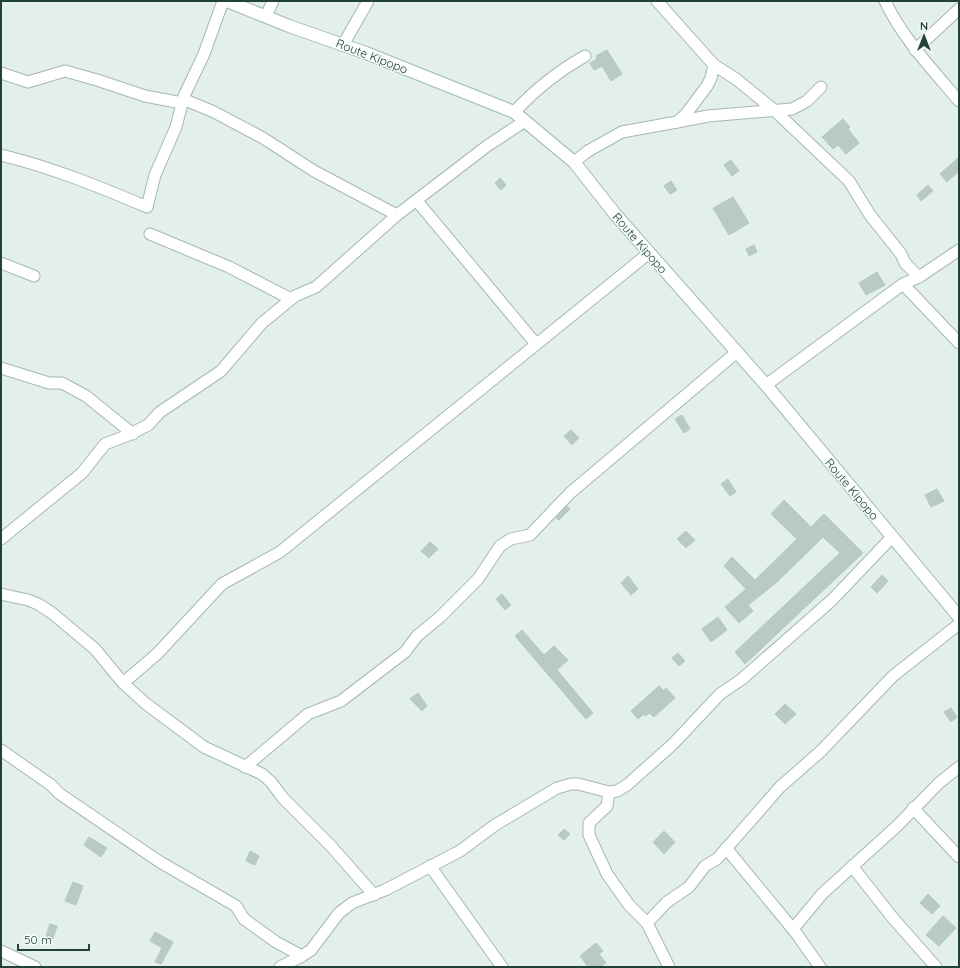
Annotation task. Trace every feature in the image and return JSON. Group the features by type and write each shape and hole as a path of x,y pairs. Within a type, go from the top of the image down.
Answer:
{"main road":[{"name":"Route Kipopo","path":"227,1 458,89 514,112 574,162 615,214 737,352 959,617"}],"street":[{"path":"1,155 98,187 147,207 155,175 176,127 183,101 204,54 223,1"},
{"path":"266,16 273,1"},
{"path":"343,45 368,1"},
{"path":"658,1 714,65 736,79 774,110 850,181 870,215 901,254 904,263 918,277"},
{"path":"885,1 894,20 915,50 959,101"},
{"path":"915,50 959,9"},
{"path":"514,112 526,99 575,62 586,56"},
{"path":"677,122 686,114 707,86 711,78 714,65"},
{"path":"1,73 28,82 65,71 145,96 183,101 214,112 263,138 314,170 396,215"},
{"path":"574,162 588,151 622,132 708,116 792,109 807,101 821,87"},
{"path":"1,539 82,473 104,444 133,434 148,425 160,412 221,371 262,322 291,299 316,287 396,215 417,201 487,146 524,120"},
{"path":"417,201 536,344"},
{"path":"150,234 229,267 291,299"},
{"path":"766,386 903,284 918,277 959,250"},
{"path":"123,683 157,654 222,584 280,552 649,253"},
{"path":"1,263 34,276"},
{"path":"903,284 959,343"},
{"path":"245,767 308,714 341,701 405,652 422,631 440,617 478,579 500,546 511,539 530,535 570,493 737,352"},
{"path":"1,368 49,383 62,383 86,396 133,434"},
{"path":"280,967 302,956 318,942 332,921 346,907 361,899 374,895 460,851 495,825 557,788 578,784 609,792 617,791 627,785 673,744 720,694 747,675 832,600 892,538"},
{"path":"1,594 28,600 38,604 52,613 95,650 123,683 145,703 204,747 262,774 374,895"},
{"path":"647,923 667,902 689,887 705,866 717,859 780,787 821,751 894,676 959,624"},
{"path":"1,750 51,785 60,794 160,862 236,906 244,920 276,942 302,956"},
{"path":"793,929 822,894 897,826 913,808 959,767"},
{"path":"609,792 607,806 589,823 589,835 607,874 629,905 647,923 669,967"},
{"path":"913,808 959,857"},
{"path":"726,848 793,929 820,967"},
{"path":"430,866 502,967"},
{"path":"852,866 892,917 936,967"},
{"path":"1,951 34,967"}],"building":[{"path":"607,50 622,74 611,81 602,66 594,70 590,63 597,59 596,56"},
{"path":"843,119 850,127 848,129 859,143 846,154 838,145 833,149 822,137"},
{"path":"959,157 959,171 947,182 940,174"},
{"path":"731,160 739,171 732,176 724,165"},
{"path":"500,178 506,185 501,190 495,183"},
{"path":"671,181 677,190 670,194 664,186"},
{"path":"928,185 933,191 921,201 917,195"},
{"path":"733,197 749,223 729,235 713,208"},
{"path":"754,245 757,252 749,256 746,249"},
{"path":"877,272 885,285 866,295 859,283"},
{"path":"682,415 690,429 684,433 675,419"},
{"path":"571,430 579,438 572,445 564,436"},
{"path":"728,479 736,492 730,496 721,484"},
{"path":"937,489 944,501 931,507 925,495"},
{"path":"784,500 811,527 824,514 863,553 745,664 735,652 840,553 823,537 776,583 748,605 753,611 739,623 725,607 746,589 724,566 732,557 755,580 797,539 771,514"},
{"path":"567,506 570,509 559,520 556,518"},
{"path":"686,531 695,540 686,548 677,539"},
{"path":"430,542 438,549 429,558 421,551"},
{"path":"882,575 888,581 877,593 871,587"},
{"path":"628,576 638,589 631,595 621,583"},
{"path":"502,594 511,605 505,610 496,599"},
{"path":"718,617 727,630 711,642 702,629"},
{"path":"522,630 544,655 554,646 568,660 557,670 593,713 586,719 515,636"},
{"path":"678,653 685,661 679,666 672,658"},
{"path":"659,686 664,691 666,688 675,698 654,717 649,713 646,716 644,714 638,719 631,711"},
{"path":"418,693 427,706 422,711 410,699"},
{"path":"785,704 796,714 785,724 775,714"},
{"path":"951,708 957,717 951,722 944,712"},
{"path":"564,829 570,834 564,840 558,835"},
{"path":"664,831 675,842 664,854 653,842"},
{"path":"89,837 107,848 101,857 84,845"},
{"path":"250,851 259,856 255,865 246,861"},
{"path":"73,882 83,886 76,905 65,901"},
{"path":"928,894 940,906 932,914 920,903"},
{"path":"943,916 956,928 939,946 926,935"},
{"path":"50,924 57,926 53,939 46,936"},
{"path":"155,932 173,942 161,964 155,962 162,948 150,941"},
{"path":"596,943 603,951 599,954 606,963 600,967 588,967 580,956"}]}
